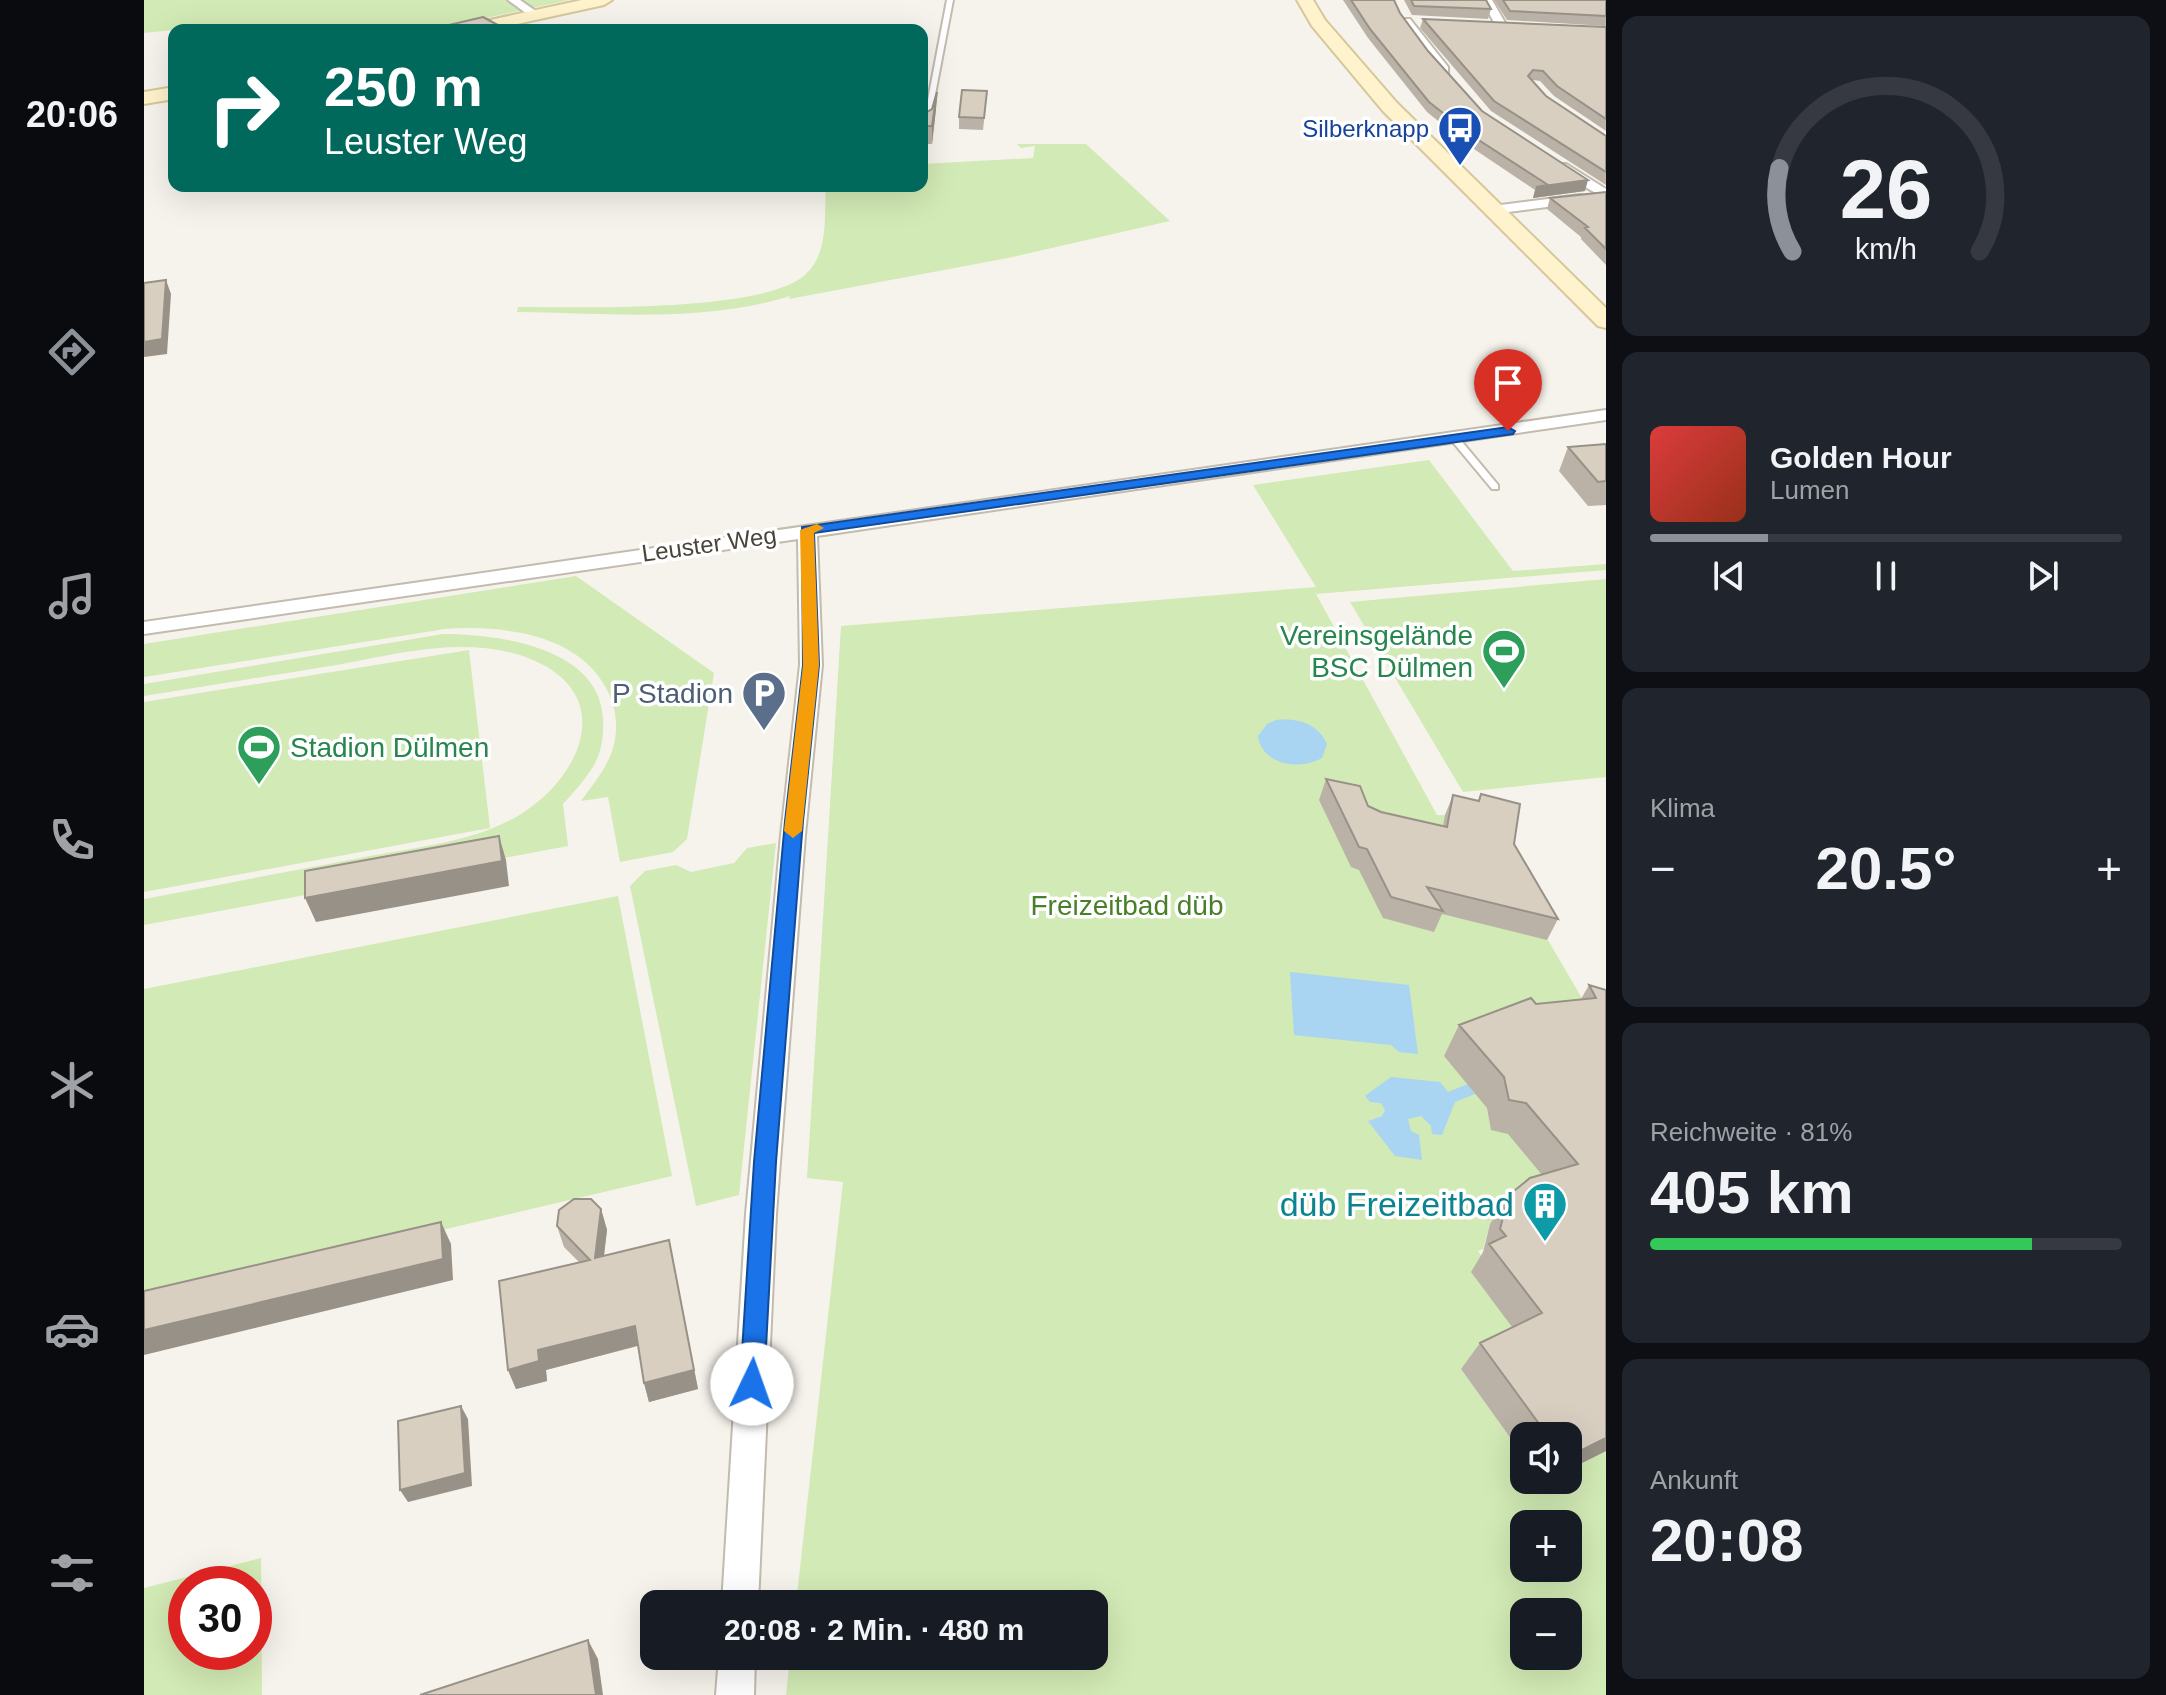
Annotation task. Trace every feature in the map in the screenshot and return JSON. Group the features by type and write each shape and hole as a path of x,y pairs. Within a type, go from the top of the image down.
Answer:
{"street":[{"path":"513,0 534,14"},
{"path":"492,24 604,0"},
{"path":"1305,0 1318,22 1390,107 1606,321"},
{"path":"1487,0 1501,26"},
{"path":"1422,22 1404,16 1454,81"},
{"path":"1485,25 1516,26"},
{"path":"144,98 168,94"},
{"path":"1543,156 1606,195"},
{"path":"1493,210 1606,195"},
{"name":"Leuster Weg","path":"144,628 1606,415"},
{"path":"741,1590 761,1214 794,821 811,665 807,530"},
{"path":"735,1695 736,1670"}],"lane":[{"path":"928,116 950,0"},
{"path":"1455,439 1495,487"}],"green space":[{"path":"144,0 570,0 457,24 168,24 168,31 144,33"},
{"path":"1017,144 1086,144 1170,221 1008,258 723,310 654,314 517,312 518,307 625,307 714,301 786,286 807,273 819,254 824,232 826,192 928,192 928,164 1033,158 1035,146 1021,148"},
{"name":"Freizeitbad düb","path":"1429,460 1513,571 1606,564 1606,570 1316,594 1437,815 1445,815 1507,870 1597,1024 1606,1195 1490,1224 1483,1249 1478,1251 1487,1264 1521,1340 1461,1369 1510,1437 1510,1494 1582,1494 1582,1463 1606,1451 1606,1695 786,1695 789,1670 1108,1670 1108,1590 798,1590 843,1182 807,1178 841,626 1316,587 1253,485"},
{"path":"576,576 714,673 687,839 673,852 620,862 608,797 581,801 613,748 616,717 612,702 593,670 576,655 535,636 489,629 445,629 144,677 144,644"},
{"name":"Vereinsgelände BSC Dülmen","path":"1606,579 1606,777 1463,792 1350,602"},
{"path":"443,634 490,637 542,649 565,660 584,675 597,694 603,718 602,742 591,770 563,804 568,846 144,925 144,899 461,838 498,826 538,801 572,761 580,739 582,716 575,695 560,676 533,660 508,652 456,647 429,649 144,696 144,684"},
{"path":"469,650 490,828 144,892 144,702"},
{"path":"776,843 739,1195 696,1206 630,886 645,871 676,865 691,872 734,863 747,848"},
{"path":"618,896 672,1176 144,1300 144,989"},
{"path":"261,1558 261,1566 230,1566"},
{"path":"168,1582 168,1670 262,1670 262,1695 144,1695 144,1588"}],"water":[{"path":"1276,720 1299,721 1318,731 1327,744 1322,758 1293,764 1283,763 1267,754 1258,736 1267,724"},
{"path":"1290,972 1409,985 1418,1054 1399,1052 1391,1045 1294,1035"},
{"path":"1391,1077 1440,1082 1448,1092 1468,1084 1475,1094 1455,1102 1442,1135 1432,1134 1431,1126 1421,1116 1408,1119 1411,1131 1419,1135 1422,1160 1395,1156 1368,1121 1382,1116 1385,1110 1381,1103 1370,1102 1365,1096"}],"building":[{"path":"1351,0 1394,0 1428,51 1482,111 1588,180 1536,187 1548,185 1471,135 1429,102 1370,29"},
{"path":"1411,0 1486,0 1491,9 1414,6"},
{"path":"1503,0 1606,0 1606,16 1510,11"},
{"path":"483,17 496,24 453,24"},
{"path":"1423,19 1606,27 1606,119 1557,86 1543,71 1533,70 1528,76 1546,96 1606,136 1606,172 1494,101"},
{"path":"962,90 987,91 984,118 959,117"},
{"path":"937,92 932,126 928,126 928,111 932,109"},
{"path":"1606,192 1606,249 1585,228 1588,227 1550,198"},
{"path":"166,280 162,339 144,342 144,283"},
{"path":"1606,444 1606,481 1598,482 1568,447"},
{"path":"1326,779 1360,786 1368,806 1381,812 1447,827 1453,795 1479,801 1481,794 1520,804 1514,844 1558,919 1427,887 1443,911 1391,897 1367,849 1359,847"},
{"path":"499,836 502,861 305,898 305,871"},
{"name":"düb Freizeitbad","path":"1589,985 1606,990 1606,1438 1582,1450 1582,1422 1538,1422 1480,1343 1542,1313 1489,1244 1506,1236 1500,1229 1509,1195 1530,1178 1578,1164 1526,1103 1509,1100 1504,1077 1459,1025 1531,998 1536,1004 1596,998"},
{"path":"574,1199 591,1199 601,1209 595,1258 669,1240 694,1370 644,1383 635,1326 538,1350 539,1361 508,1370 499,1281 590,1260 557,1226 559,1210"},
{"path":"441,1222 443,1259 144,1330 144,1291"},
{"path":"461,1406 465,1473 400,1490 398,1421"},
{"path":"588,1640 596,1695 420,1695"}],"slow traffic":[{"path":"793,831 811,665 807,530 817,528"}],"place":[{"name":"Silberknapp","path":"1460,167"},
{"name":"Vereinsgelände BSC Dülmen","path":"1504,690"},
{"name":"P Stadion","path":"764,732"},
{"name":"Stadion Dülmen","path":"259,786"},
{"name":"düb Freizeitbad","path":"1545,1243"}],"route":[{"path":"752,1384 765,1162 794,821 811,665 807,530 1508,431"}]}
